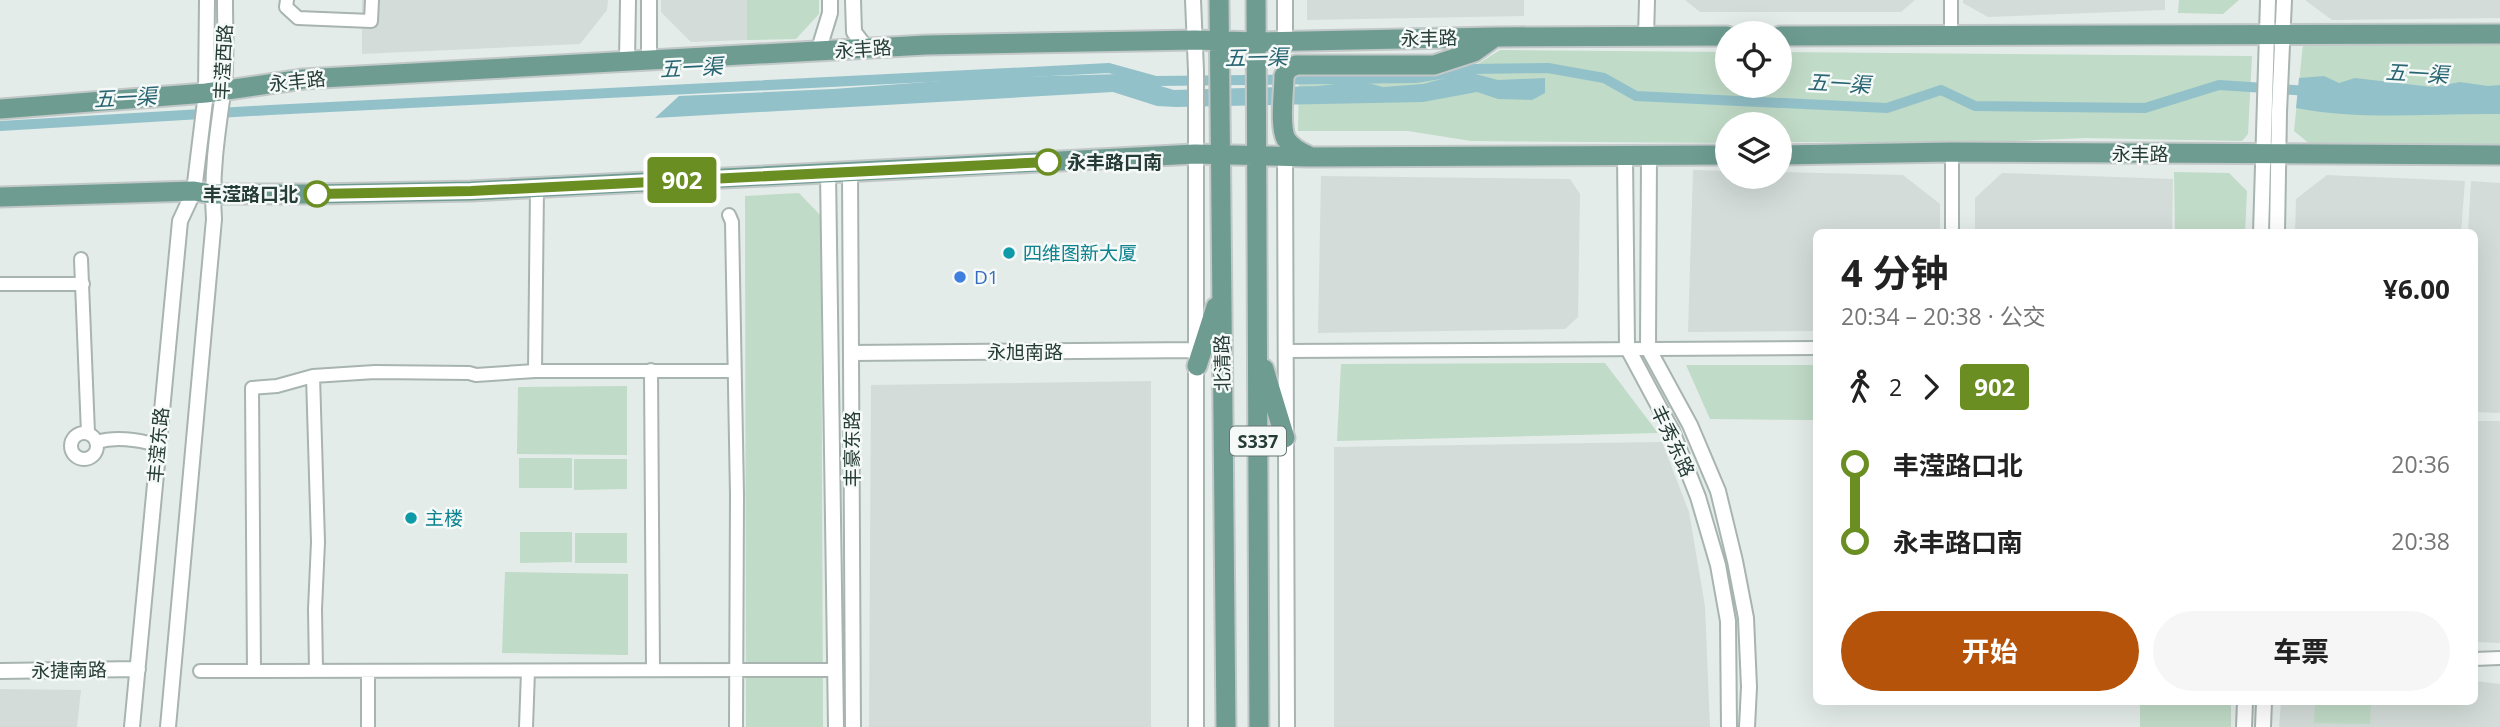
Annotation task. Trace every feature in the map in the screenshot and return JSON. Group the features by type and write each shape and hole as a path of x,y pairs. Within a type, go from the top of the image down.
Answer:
{"main road":[{"name":"北清路","path":"1219,0 1226,727"},
{"name":"北清路","path":"1255,0 1259,727"},
{"path":"1792,36 2500,34"},
{"name":"永丰路","path":"0,108 215,92 303,79 938,45 1715,36"},
{"path":"1310,157 1294,148 1286,138 1284,75 1287,69 1296,65 1434,65 1474,52 1495,37"},
{"name":"永丰路","path":"1792,155 1952,152 2500,155"},
{"path":"0,197 203,192 330,194 537,188 1195,154 1310,157 1715,155"},
{"path":"1197,358 1221,293"},
{"path":"1258,351 1285,438"}],"street":[{"name":"丰滢西路","path":"207,0 218,124 214,168"},
{"name":"丰滢西路","path":"196,167 200,124 215,92 226,0"},
{"path":"287,0 286,7 298,18 371,21 372,0"},
{"path":"627,61 628,0"},
{"path":"649,0 649,60"},
{"path":"818,52 830,13 830,0"},
{"path":"853,0 854,32 867,49"},
{"path":"1194,0 1195,40"},
{"path":"1285,0 1285,41"},
{"path":"1646,37 1647,0"},
{"path":"1951,0 1951,36"},
{"path":"2268,0 2275,34 2271,155 2277,229"},
{"path":"2275,34 2284,0"},
{"name":"北清路","path":"1195,40 1196,727"},
{"path":"1952,152 1952,229"},
{"path":"2262,229 2271,155"},
{"path":"1285,156 1287,727"},
{"name":"丰秀东路","path":"1625,156 1627,347 1672,431 1698,497 1718,565 1728,621 1730,727"},
{"name":"丰秀东路","path":"1649,156 1648,348 1690,425 1718,491 1745,618 1749,687 1747,727"},
{"name":"丰滢东路","path":"168,727 214,219 196,167"},
{"name":"丰滢东路","path":"132,727 180,221 203,192 214,168"},
{"name":"丰豪东路","path":"828,172 835,727"},
{"name":"丰豪东路","path":"850,172 853,727"},
{"path":"535,371 537,188"},
{"path":"729,215 732,222 737,495 736,727"},
{"path":"80,258 92,438 149,443 159,436"},
{"path":"0,284 83,285"},
{"path":"1285,351 1813,348"},
{"name":"永旭南路","path":"852,354 1197,358"},
{"path":"651,370 653,669"},
{"path":"254,671 252,388 277,386 313,376 375,372 476,375 535,371 734,372"},
{"path":"313,376 318,542 316,671"},
{"path":"2478,659 2500,658"},
{"name":"永捷南路","path":"0,671 138,669"},
{"path":"200,671 835,670"},
{"path":"368,671 368,727"},
{"path":"526,727 528,671"},
{"path":"2244,727 2245,705"},
{"path":"2263,727 2264,705"}],"shaded area":[{"path":"362,0 608,0 607,10 580,44 362,54"},
{"path":"661,0 747,0 747,40 691,42 661,12"},
{"path":"1307,0 1524,0 1524,16 1307,20"},
{"path":"1685,0 1915,0 1901,12 1700,12"},
{"path":"1963,0 2165,0 2165,10 1988,17 1963,3"},
{"path":"2305,0 2500,0 2500,18 2332,20"},
{"path":"1693,170 1715,171 1715,189 1792,189 1792,172 1903,175 1940,204 1940,229 1813,229 1813,331 1688,332"},
{"path":"2002,173 2173,179 2172,229 1975,229 1975,198"},
{"path":"2327,175 2465,181 2461,229 2295,229 2296,199"},
{"path":"1321,176 1570,179 1580,194 1578,317 1565,329 1318,333"},
{"path":"2471,181 2500,183 2500,413 2478,412 2478,229 2468,229"},
{"path":"1151,381 1151,727 869,727 871,385"},
{"path":"2478,421 2500,421 2500,643 2478,642"},
{"path":"1662,442 1689,512 1705,606 1710,727 1334,727 1334,447"},
{"path":"2478,681 2500,684 2500,727 2279,727 2281,705 2478,705"},
{"path":"0,689 81,690 77,727 0,727"}],"green space":[{"path":"747,0 819,0 819,14 796,39 747,40"},
{"path":"2179,0 2239,0 2223,14 2178,13"},
{"path":"2500,41 2500,146 2311,145 2294,131 2303,44"},
{"path":"1500,50 1715,52 1715,98 1792,98 1792,52 2252,56 2248,134 2242,141 2085,138 1989,142 1792,142 1792,112 1715,112 1715,143 1471,141 1408,131 1298,131 1299,80 1473,67"},
{"path":"2174,172 2229,173 2247,191 2245,229 2175,229"},
{"path":"799,193 821,216 823,727 746,727 745,196"},
{"path":"1605,363 1658,433 1337,441 1341,364"},
{"path":"1686,365 1813,365 1813,420 1710,419"},
{"path":"627,386 627,455 517,454 518,387"},
{"path":"519,458 572,458 572,488 519,488"},
{"path":"574,459 627,459 627,489 574,490"},
{"path":"520,532 572,532 572,562 520,563"},
{"path":"575,533 627,533 627,563 575,563"},
{"path":"505,572 628,574 628,655 502,653"},
{"path":"2140,705 2231,705 2231,727 2140,727"},
{"path":"2315,705 2371,705 2370,724 2314,723"}],"water":[{"path":"1468,72 1498,80 1545,78 1545,93 1532,100 1498,99 1477,92 1423,102 1176,107 1157,106 1113,92 655,118 679,96 833,89 981,78 1120,74 1174,90 1318,86 1361,81 1383,87 1423,84"},
{"name":"五一渠","path":"2324,76 2339,83 2355,78 2432,87 2460,82 2500,85 2500,114 2372,115 2296,108 2299,78"}],"waterway":[{"name":"五一渠","path":"0,126 1109,68 1156,81 1416,78 1470,69 1548,68 1604,78 1636,96 1887,108 1941,90 1975,106 2145,108 2219,85 2310,91"}],"bus line":[{"name":"902","path":"317,194 471,191 1048,162"}],"place":[{"name":"永丰路口南","path":"1048,162"},
{"name":"丰滢路口北","path":"317,194"},
{"name":"四维图新大厦","path":"1009,253"},
{"name":"D1","path":"960,277"},
{"name":"主楼","path":"411,518"}]}
